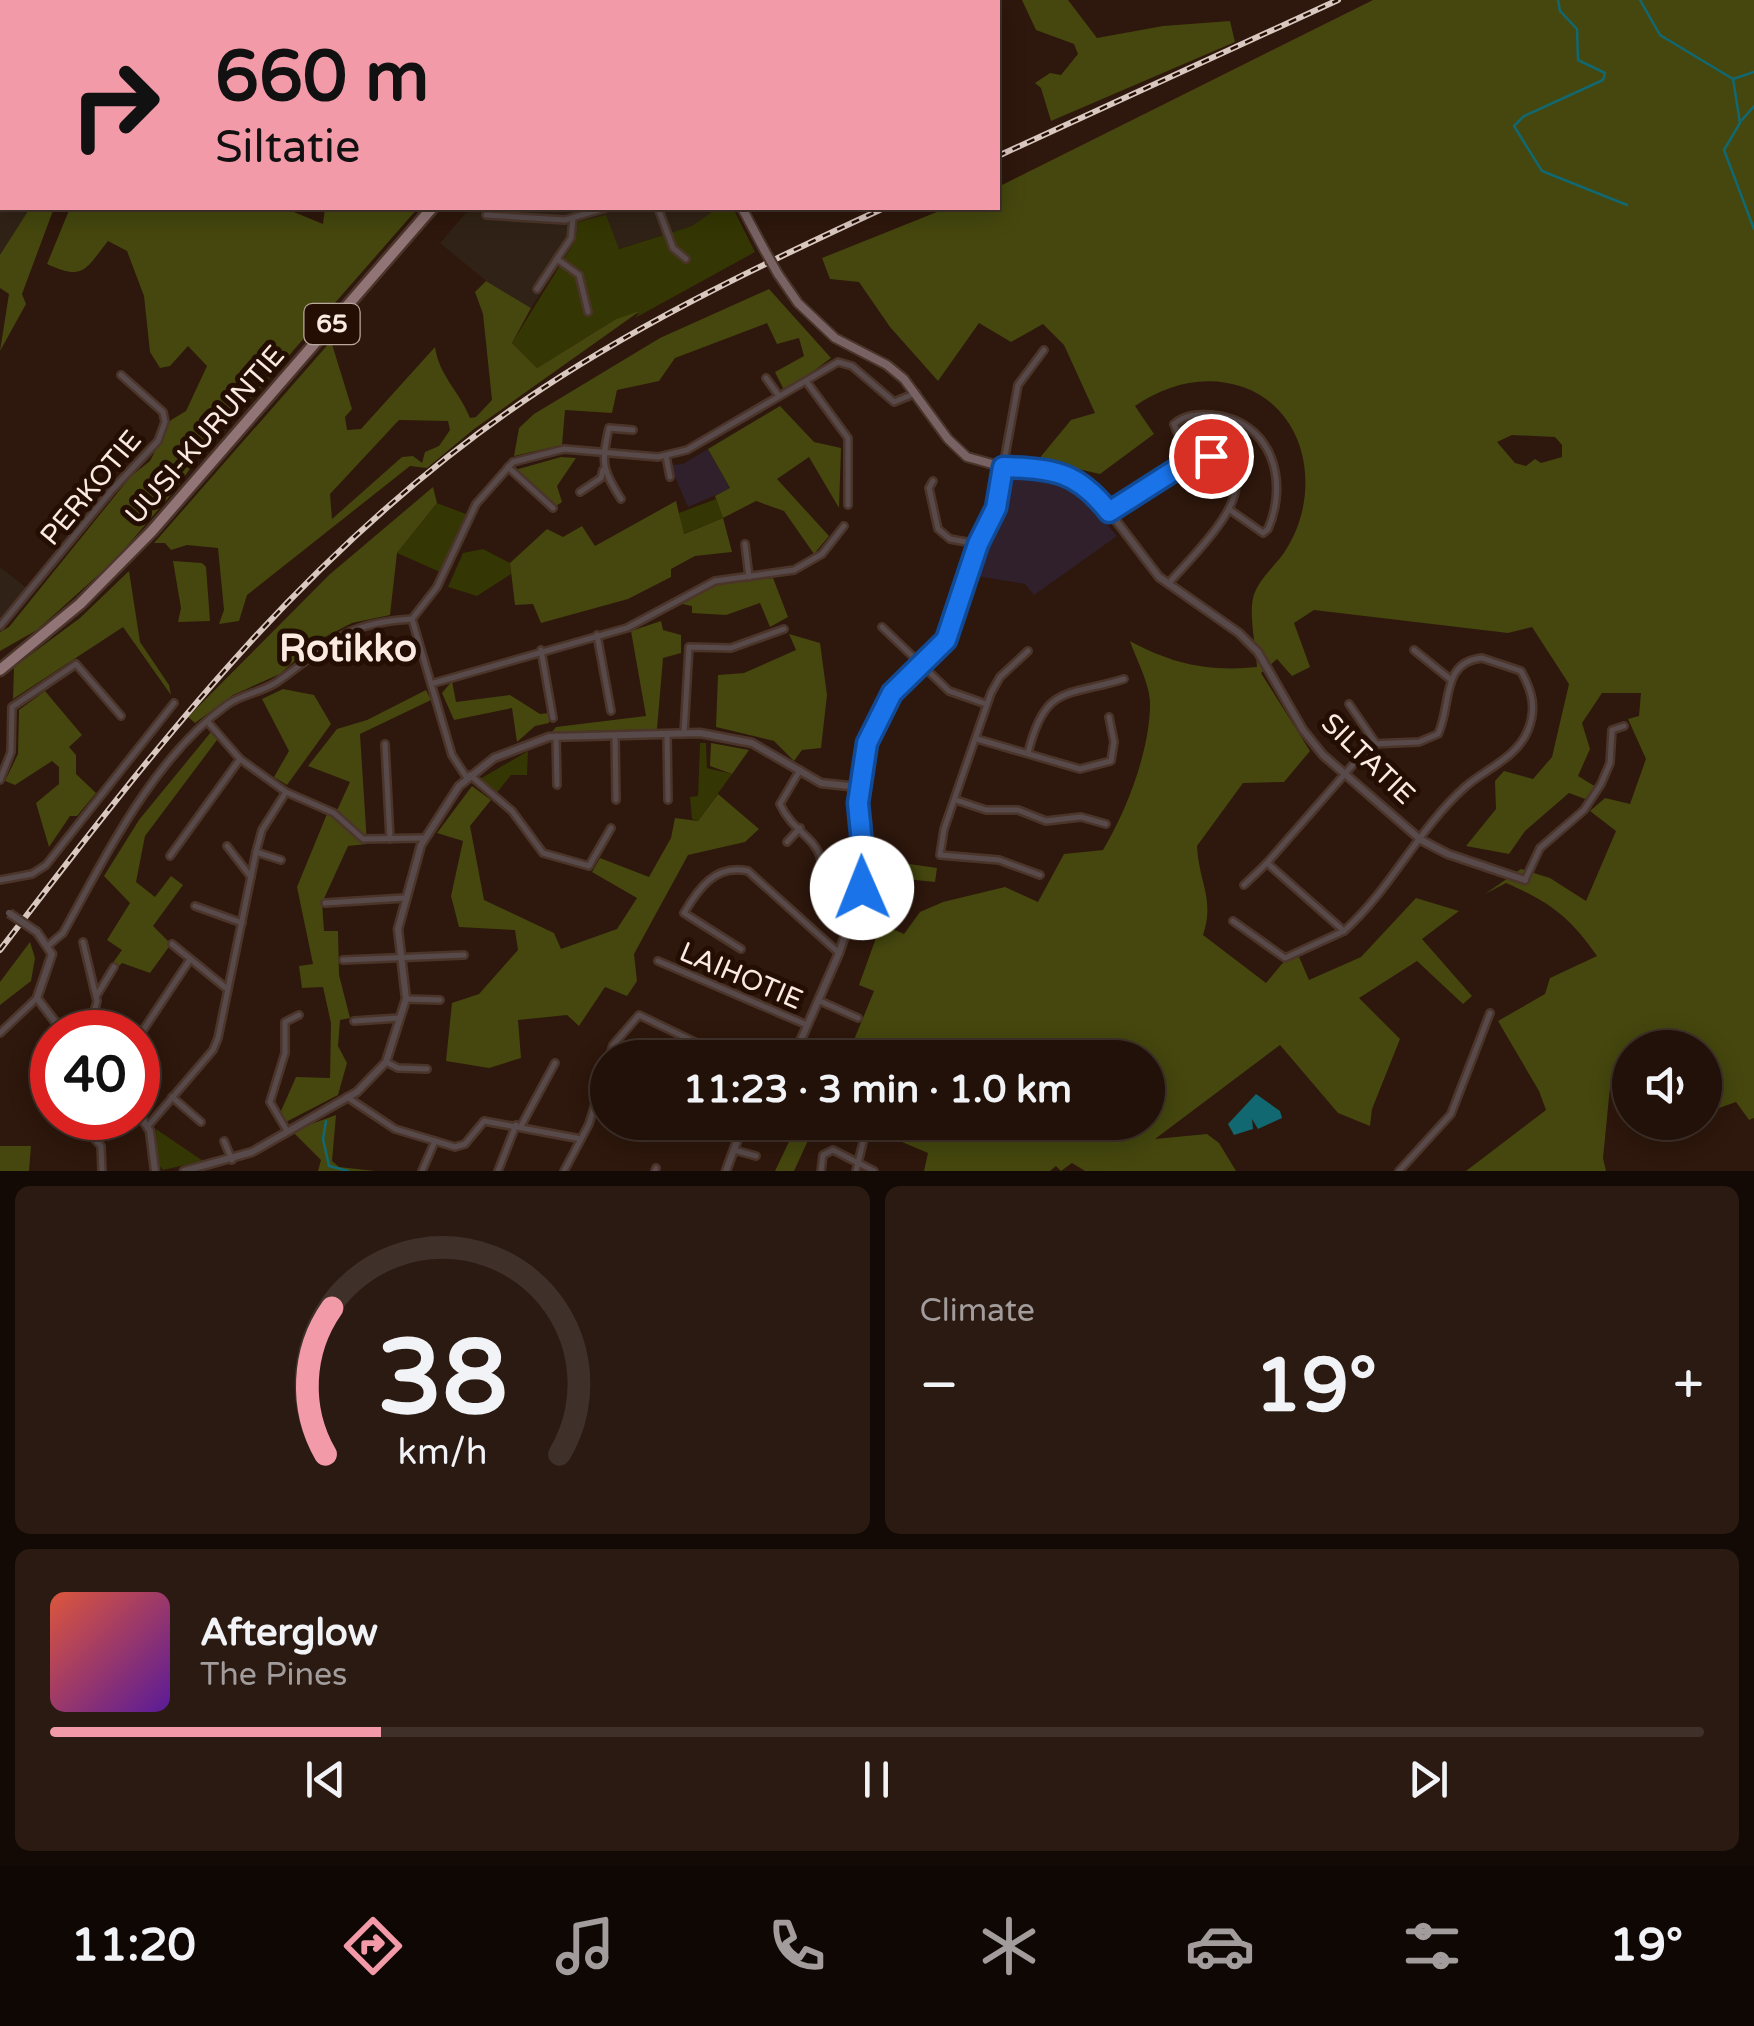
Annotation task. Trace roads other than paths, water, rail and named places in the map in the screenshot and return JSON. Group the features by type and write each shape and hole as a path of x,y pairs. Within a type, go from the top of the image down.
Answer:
{"main road":[{"name":"UUSI-KURUNTIE","path":"0,670 42,637 152,531 430,210"},
{"name":"SILTATIE","path":"743,210 798,304 835,338 887,365 916,393 948,440 967,456 1003,467"},
{"name":"UUSI-KURUNTIE","path":"0,662 42,637"}],"street":[{"path":"486,214 572,218 598,210"},
{"path":"659,210 673,248 686,258"},
{"path":"537,289 571,238 572,218"},
{"path":"557,258 579,275 588,312"},
{"path":"803,1040 853,916 864,864 858,787 863,754 884,706 918,665 946,640 978,544 996,508 1014,396 1026,368 1044,350"},
{"path":"50,944 64,933 132,813 207,721 232,702 272,685 338,635 374,623 412,619 437,587 476,504 508,466 545,451 666,456 687,450 843,362 894,402 916,393"},
{"name":"PERKOTIE","path":"0,626 112,490 158,441 165,422 163,412 121,375"},
{"path":"766,378 779,396"},
{"path":"806,381 848,438 848,506"},
{"path":"1189,461 1174,424 1184,416 1223,416 1247,426 1263,442 1275,461 1280,494 1268,529 1263,533 1230,510"},
{"path":"580,492 601,478 608,428 633,430"},
{"path":"666,456 670,477"},
{"path":"1109,512 1189,461 1211,456 1232,468 1238,490 1230,510 1168,584"},
{"path":"508,466 553,508"},
{"name":"SILTATIE","path":"1003,467 1074,476 1088,485 1168,584 1248,642 1312,742 1345,774 1421,840 1525,880"},
{"path":"603,470 622,499"},
{"path":"933,481 929,488 938,530 950,538 978,544"},
{"path":"434,683 627,628 706,584 794,570 812,561 844,526"},
{"path":"745,544 750,577"},
{"path":"412,619 452,754 469,776 512,811 536,846 560,861 588,866 611,828"},
{"path":"882,627 949,691 986,704"},
{"path":"684,733 688,647 731,648 784,629"},
{"path":"597,635 611,711"},
{"path":"541,650 554,718"},
{"path":"1414,650 1450,679"},
{"path":"1028,651 1000,677 986,704 944,829 940,855 999,860 1040,875"},
{"path":"1233,921 1285,958 1344,931 1372,904 1465,787 1519,744 1530,724 1534,696 1518,668 1472,659 1450,679 1441,728 1435,736 1418,742 1375,742 1244,884"},
{"path":"0,780 11,752 12,708 76,664 121,716"},
{"path":"1028,753 1038,716 1049,704 1070,692 1124,678"},
{"path":"0,880 22,877 46,865 174,702"},
{"path":"1350,704 1375,742"},
{"path":"977,739 1080,770 1109,764 1114,742 1110,716"},
{"path":"207,721 240,759 286,792 334,813 363,839 424,838"},
{"path":"1525,880 1540,848 1590,802 1607,772 1612,730 1624,726"},
{"path":"184,1171 232,1160 367,1084 386,1062 406,999 398,956 404,898 424,838 469,776 509,750 556,736 684,733 752,743 821,783 858,787"},
{"path":"668,734 668,800"},
{"path":"615,735 616,800"},
{"path":"556,736 557,786"},
{"path":"386,744 390,840"},
{"path":"170,856 240,759"},
{"path":"800,770 780,804 821,857 822,874 815,894"},
{"path":"160,1112 213,1050 262,830 286,792"},
{"path":"956,800 986,810 1018,810 1046,821 1081,817 1106,824"},
{"path":"787,842 800,828"},
{"path":"227,846 251,878"},
{"path":"256,852 281,860"},
{"path":"1267,863 1344,931"},
{"path":"741,949 684,913 705,880 739,870 748,871 840,953"},
{"path":"325,903 404,898"},
{"path":"853,916 886,922 892,904"},
{"path":"194,906 242,923"},
{"path":"0,907 50,944 52,958 37,998 0,1033"},
{"path":"83,942 97,995 97,1010"},
{"path":"172,944 226,988"},
{"path":"343,960 464,955"},
{"path":"157,1010 189,961"},
{"name":"LAIHOTIE","path":"658,961 810,1026"},
{"path":"97,995 114,966"},
{"path":"37,998 46,1010"},
{"path":"406,999 440,1000"},
{"path":"820,1001 858,1018"},
{"path":"1399,1171 1451,1114 1490,1014"},
{"path":"286,1129 270,1102 285,1054 285,1022 299,1015"},
{"path":"617,1040 639,1015 691,1040"},
{"path":"354,1021 402,1018"},
{"path":"386,1062 398,1068 427,1069"},
{"path":"498,1171 555,1063"},
{"path":"346,1097 395,1130 459,1148 480,1122 519,1125 581,1139"},
{"path":"172,1098 200,1122"},
{"path":"564,1171 590,1112"},
{"path":"96,1140 102,1146 102,1171"},
{"path":"150,1140 155,1171"},
{"path":"726,1171 737,1140"},
{"path":"856,1171 864,1140"},
{"path":"224,1141 232,1160"},
{"path":"422,1171 435,1141"},
{"path":"734,1150 756,1156"},
{"path":"821,1171 823,1154 833,1150 874,1171"}],"water":[{"path":"1256,1094 1280,1111 1282,1118 1258,1129 1252,1119 1253,1129 1234,1135 1228,1124"}],"waterway":[{"path":"1558,0 1560,11 1577,29 1578,60 1605,73 1603,80 1524,116 1514,126 1542,171 1627,205"},
{"path":"1640,0 1660,35 1733,79 1740,123 1724,150 1754,229"},
{"path":"1733,79 1754,72"},
{"path":"1742,120 1754,106"},
{"path":"326,1121 323,1139 329,1166 348,1171"}],"railway":[{"path":"1000,155 1338,0"},
{"path":"0,950 184,718 314,575 385,509 461,446 584,362 710,292 880,210"}],"district":[{"name":"Rotikko","path":"348,649"}]}
